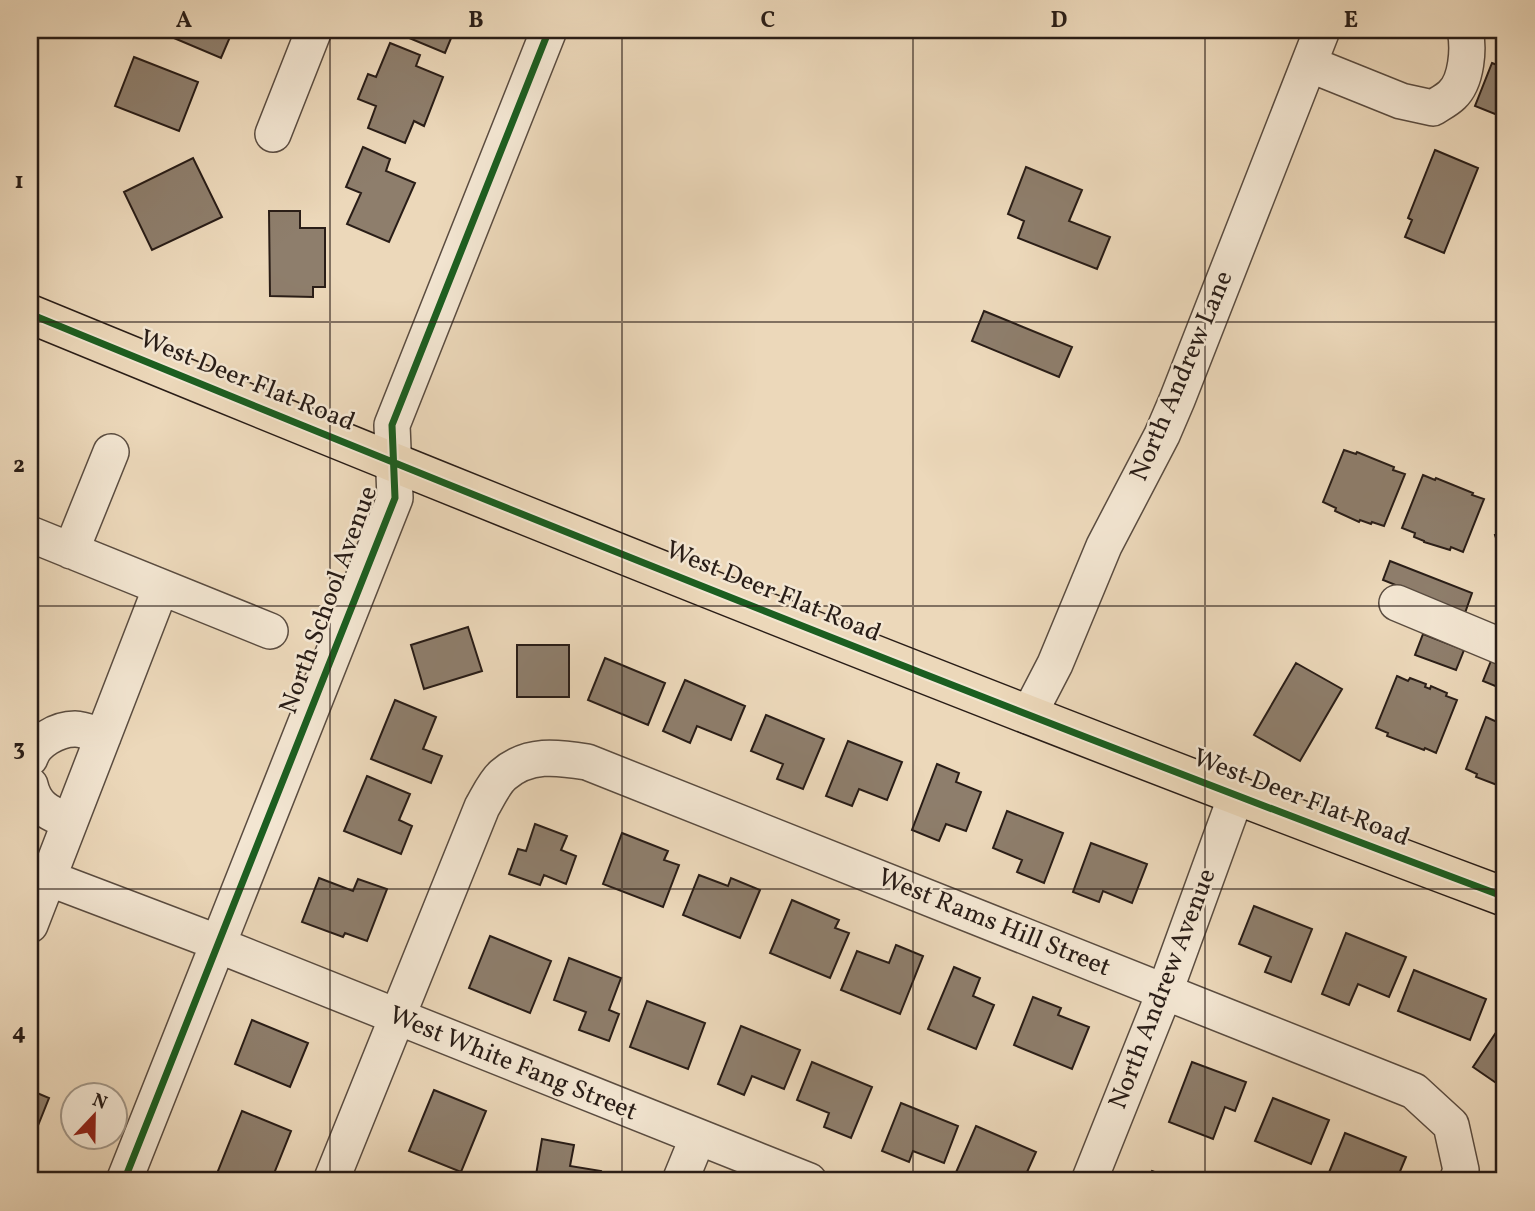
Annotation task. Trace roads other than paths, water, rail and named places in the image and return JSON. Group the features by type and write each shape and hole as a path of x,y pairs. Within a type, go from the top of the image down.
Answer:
{"main road":[{"name":"West Deer Flat Road","path":"30,314 394,463 1028,716 1505,897"}],"street":[{"path":"273,134 314,30"},
{"name":"North School Avenue","path":"124,1181 395,498 392,425 549,30"},
{"name":"North Andrew Lane","path":"1028,716 1055,664 1104,546 1177,400 1322,30"},
{"path":"1308,64 1402,101 1433,108 1455,93 1466,69 1465,30"},
{"path":"71,551 111,452"},
{"path":"30,534 270,631"},
{"path":"30,925 161,587"},
{"path":"1397,603 1505,648"},
{"path":"30,758 33,749 52,735 75,729 103,737"},
{"name":"West Rams Hill Street","path":"397,1017 482,807 502,776 524,761 555,757 587,762 1414,1091 1451,1125 1461,1170 1457,1181"},
{"path":"30,785 32,796 46,811 69,822"},
{"name":"North Andrew Avenue","path":"1089,1181 1165,991 1236,796"},
{"name":"West White Fang Street","path":"48,878 808,1181"},
{"path":"331,1181 397,1017"},
{"path":"680,1181 698,1137"}]}
